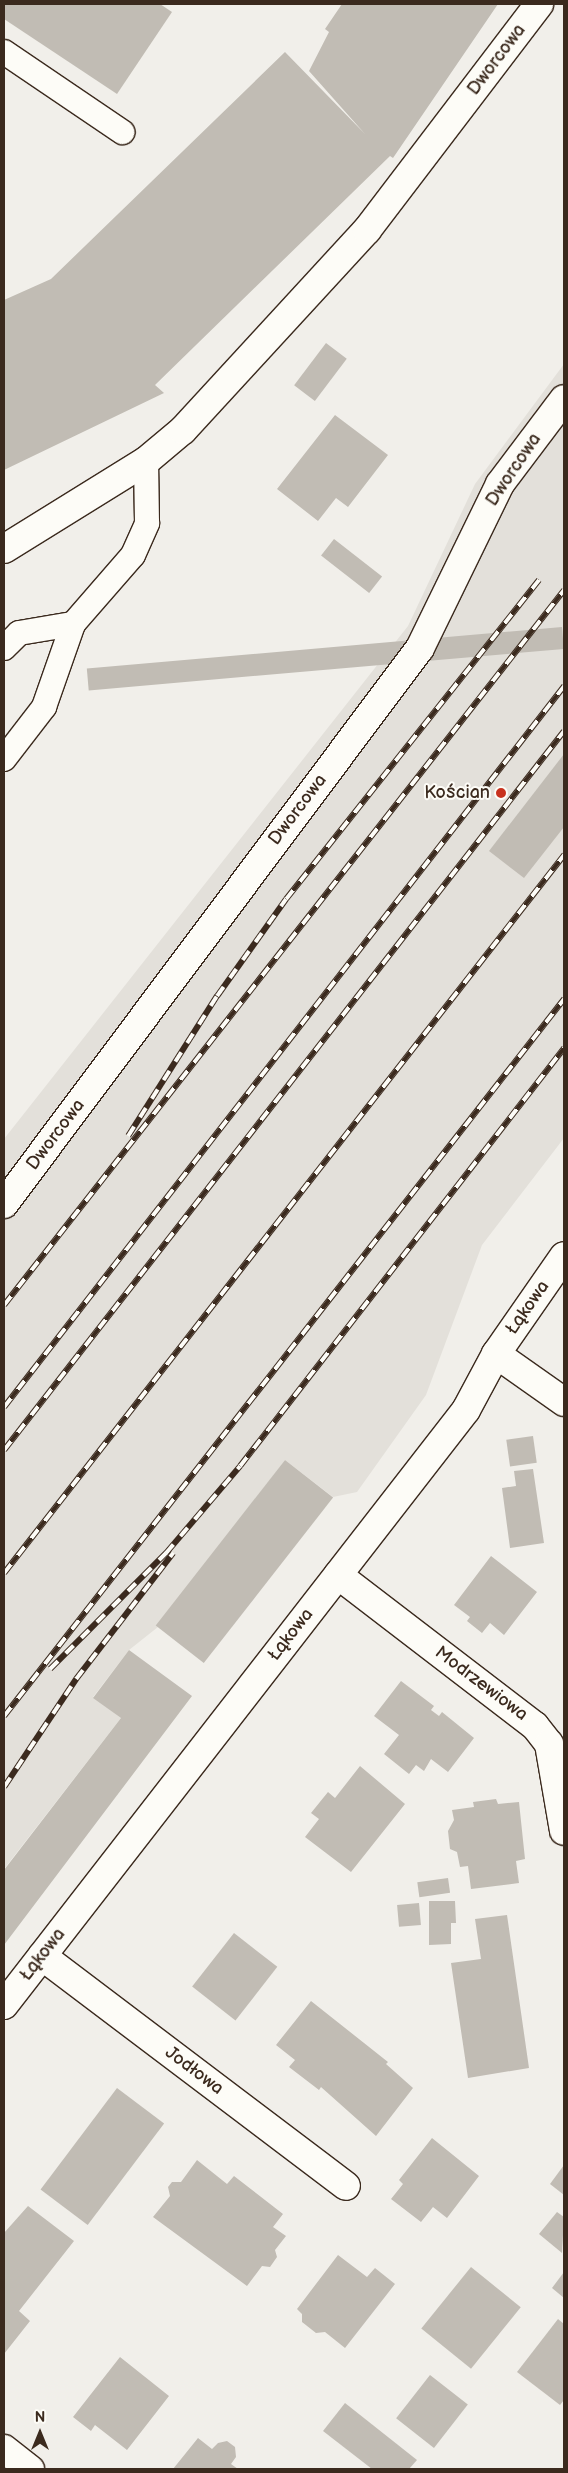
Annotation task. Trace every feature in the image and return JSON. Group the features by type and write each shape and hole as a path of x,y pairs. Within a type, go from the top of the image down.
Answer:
{"street":[{"name":"Dworcowa","path":"4,549 146,460 184,430 367,230 540,4"},
{"name":"Dworcowa","path":"4,1204 420,648 500,484 564,399"},
{"name":"Łąkowa","path":"4,2005 466,1410 496,1354 564,1256"},
{"path":"496,1354 564,1402"},
{"name":"Modrzewiowa","path":"338,1575 557,1743 564,1831"},
{"name":"Jodłowa","path":"42,1956 346,2186"},
{"path":"4,2450 30,2469"}],"lane":[{"path":"4,52 122,132"},
{"path":"4,759 44,707 73,624 133,555 147,523 146,460"},
{"path":"4,648 19,633 73,624"}],"shaded area":[{"path":"564,364 564,1138 482,1245 426,1395 357,1492 333,1497 285,1460 158,1627 129,1650 93,1697 121,1718 4,1869 4,1139 408,626 475,484"}],"building":[{"path":"4,4 160,4 172,12 117,94 4,19"},
{"path":"342,4 498,4 393,158 390,156 155,385 164,393 4,470 4,300 51,279 285,52 365,134 309,71 329,32 325,29"},
{"path":"326,343 347,359 315,401 294,385"},
{"path":"335,415 388,455 348,507 336,498 318,521 277,489"},
{"path":"334,539 382,577 369,593 321,556"},
{"path":"562,627 564,649 89,690 87,669"},
{"path":"564,754 564,827 524,878 489,851"},
{"path":"533,1436 537,1463 510,1466 506,1440"},
{"path":"285,1460 333,1498 204,1663 156,1625"},
{"path":"533,1469 544,1543 510,1548 502,1488 516,1486 514,1471"},
{"path":"491,1556 537,1592 504,1635 490,1623 482,1633 467,1621 470,1617 454,1605"},
{"path":"129,1650 192,1696 4,1945 4,1870 121,1718 93,1698"},
{"path":"401,1681 434,1706 431,1710 439,1716 442,1712 474,1738 448,1772 431,1759 424,1771 416,1765 409,1774 384,1754 399,1735 374,1716"},
{"path":"360,1766 405,1804 351,1872 305,1837 319,1819 311,1813 328,1792 335,1798"},
{"path":"496,1799 498,1804 519,1802 525,1859 516,1861 519,1883 471,1889 468,1866 460,1867 457,1852 450,1849 448,1831 454,1820 452,1810 474,1807 473,1802"},
{"path":"448,1878 450,1893 419,1897 417,1882"},
{"path":"429,1901 455,1901 456,1923 451,1923 451,1944 429,1945"},
{"path":"419,1903 421,1925 399,1927 397,1905"},
{"path":"507,1915 529,2068 468,2078 451,1963 481,1959 475,1919"},
{"path":"234,1933 277,1967 235,2020 192,1987"},
{"path":"311,2001 388,2062 386,2064 413,2088 376,2136 321,2087 319,2090 289,2067 295,2060 276,2045"},
{"path":"117,2088 164,2124 88,2225 41,2189"},
{"path":"432,2138 479,2176 447,2218 433,2207 421,2222 391,2199 403,2184 399,2180"},
{"path":"197,2160 227,2184 234,2176 283,2214 273,2227 286,2236 275,2250 277,2257 270,2267 262,2266 247,2286 153,2217 170,2196 168,2187 172,2182 181,2182"},
{"path":"564,2165 564,2195 550,2184"},
{"path":"28,2206 74,2241 19,2311 30,2321 4,2354 4,2233"},
{"path":"557,2212 564,2217 562,2253 539,2234"},
{"path":"338,2255 367,2277 375,2268 395,2284 345,2348 325,2332 316,2333 302,2322 302,2314 297,2309"},
{"path":"471,2267 521,2307 471,2369 421,2328"},
{"path":"564,2272 564,2298 552,2288"},
{"path":"558,2319 564,2324 564,2400 560,2405 517,2372"},
{"path":"120,2357 169,2396 127,2450 95,2425 91,2431 73,2417"},
{"path":"430,2375 468,2405 434,2448 396,2418"},
{"path":"345,2403 417,2460 409,2469 372,2469 323,2431"},
{"path":"198,2438 212,2449 218,2443 227,2441 235,2447 236,2457 231,2464 238,2469 173,2469"}],"railway":[{"path":"128,1136 217,996 286,899 539,580"},
{"path":"4,1305 564,590"},
{"path":"4,1407 564,686"},
{"path":"4,1450 564,731"},
{"path":"4,1573 564,855"},
{"path":"4,1716 564,999"},
{"path":"50,1669 166,1553 240,1466 564,1048"},
{"path":"4,1787 76,1679 173,1553"}],"place":[{"name":"Kościan","path":"501,793"}]}
